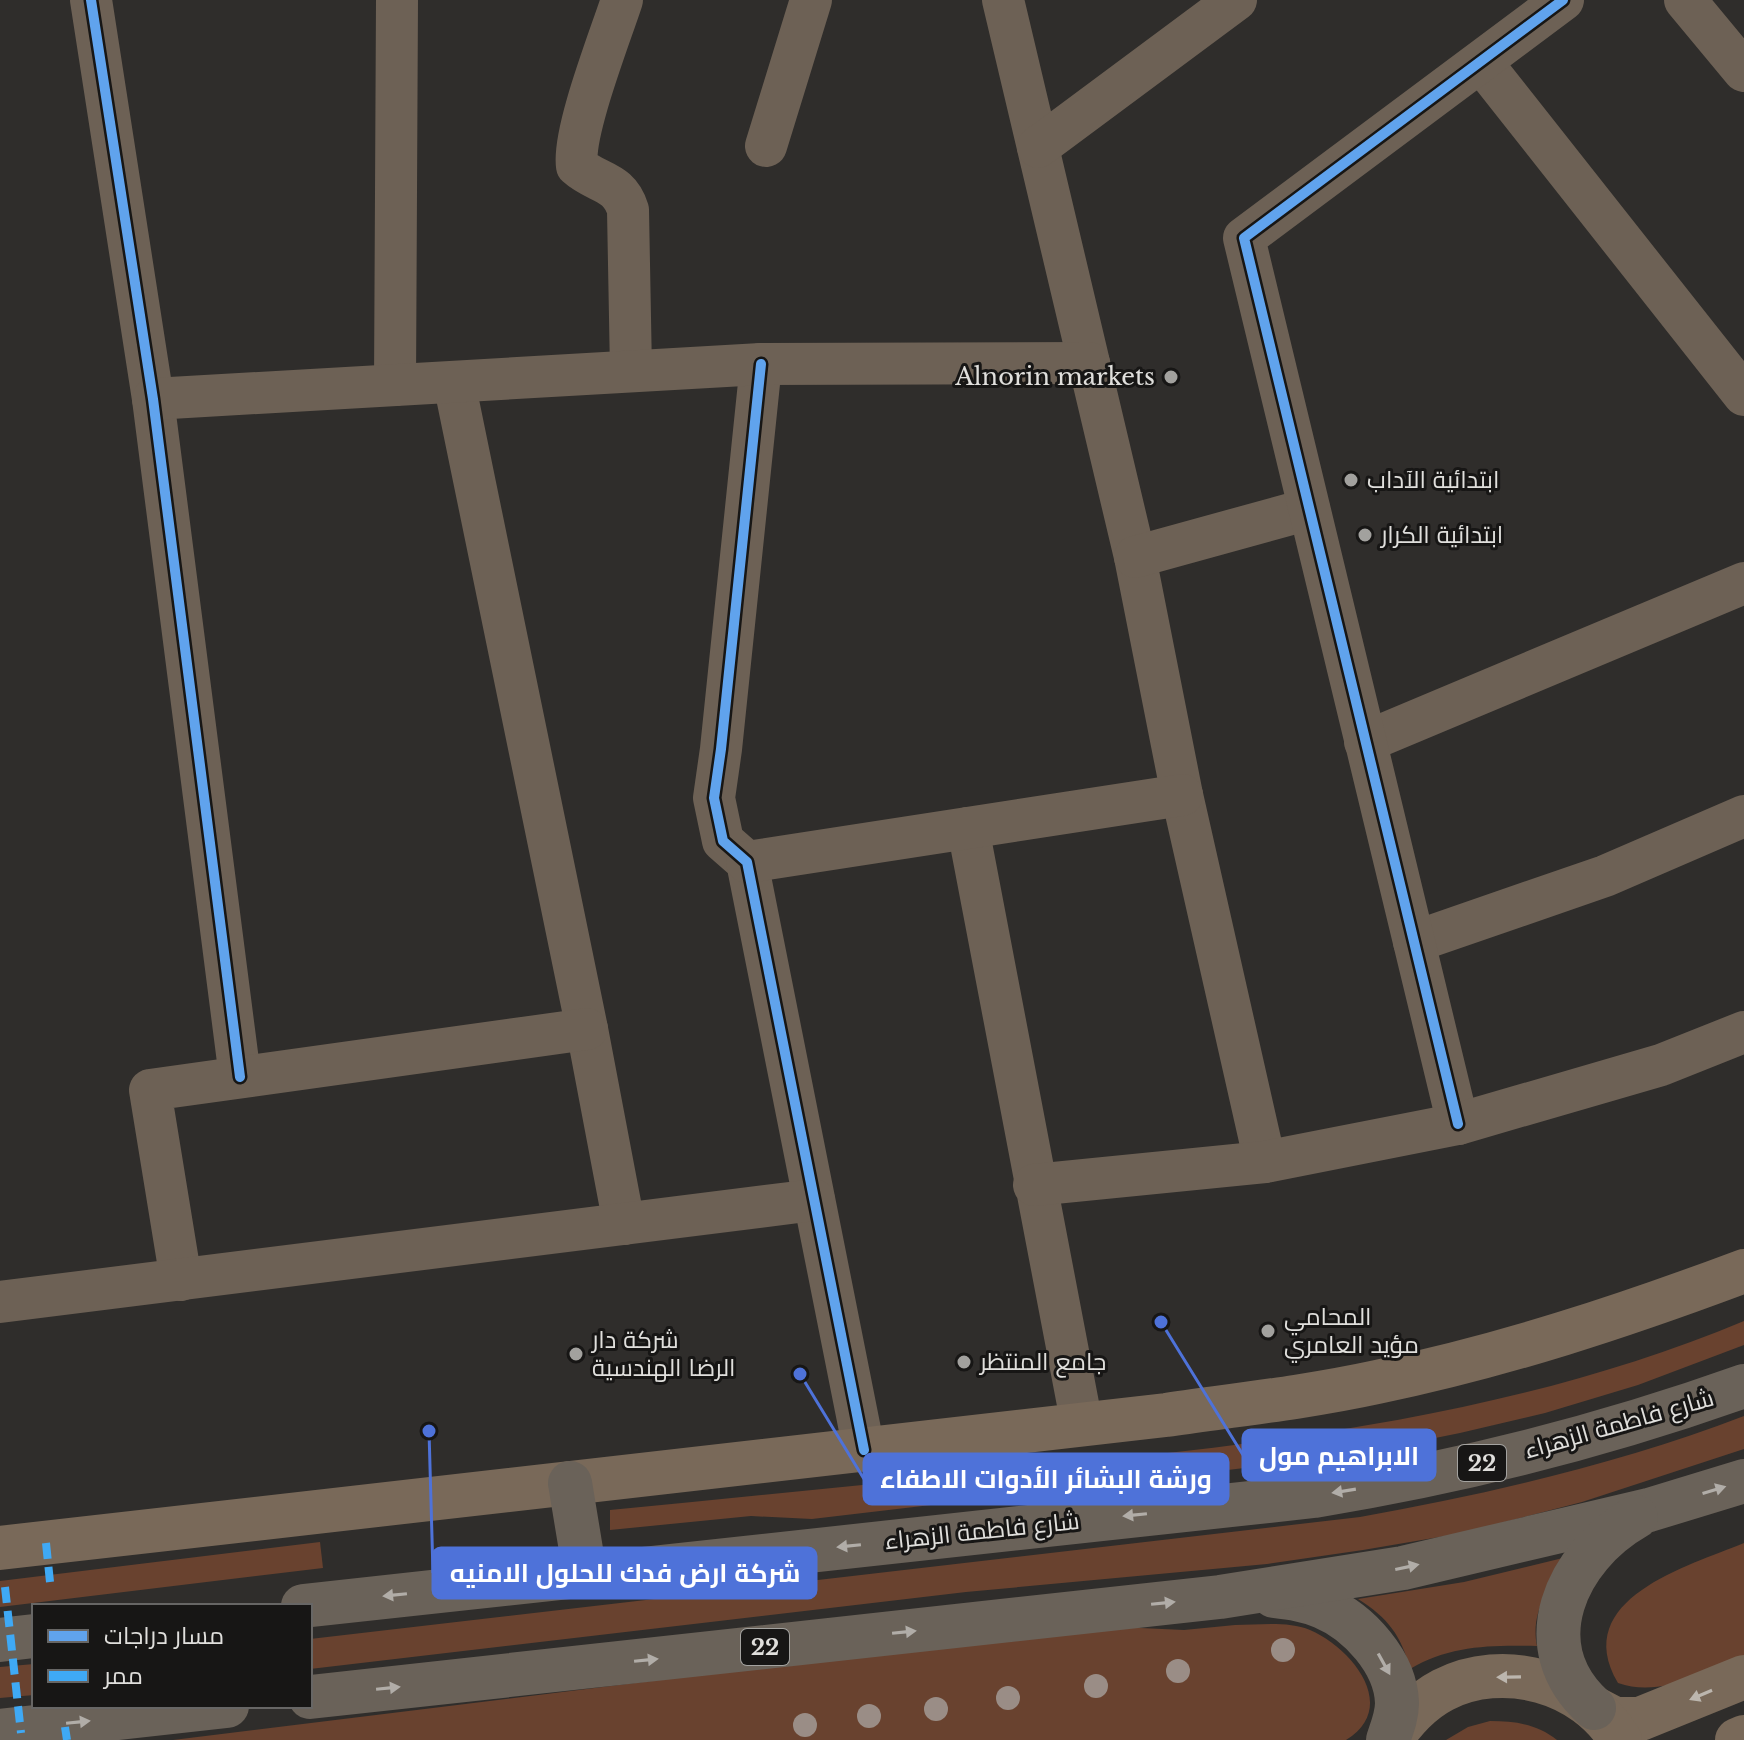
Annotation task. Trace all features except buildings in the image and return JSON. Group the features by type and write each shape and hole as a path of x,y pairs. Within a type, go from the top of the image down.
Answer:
{"highway":[{"name":"شارع فاطمة الزهراء","path":"312,1605 1314,1496 1396,1483 1606,1432 1744,1386"},
{"name":"22","path":"312,1697 1220,1597 1403,1568 1649,1510 1744,1481"},
{"path":"570,1483 585,1574"},
{"path":"1607,1724 1574,1688 1562,1664 1557,1637 1563,1605 1590,1556 1617,1530 1649,1510"},
{"path":"1220,1597 1272,1596 1308,1602 1326,1608 1359,1632 1373,1647 1392,1679 1397,1701 1389,1740"},
{"path":"0,1640 32,1636"},
{"path":"0,1731 209,1708"}],"main road":[{"path":"0,1548 1166,1415 1375,1383 1563,1335 1744,1271"},
{"path":"1389,1740 1411,1713 1443,1690 1481,1677 1522,1676 1560,1686 1607,1724 1615,1719 1628,1720 1657,1713 1744,1677"},
{"path":"1737,1740 1744,1737"}],"street":[{"path":"91,0 153,399 240,1077"},
{"path":"395,385 397,0"},
{"path":"622,0 581,131 576,157 577,166 590,177 613,185 625,198 628,210 631,371"},
{"path":"766,146 811,0"},
{"path":"1003,0 1135,557 1182,795 1265,1162"},
{"path":"1038,147 1236,0"},
{"path":"1458,1124 1244,238 1563,0"},
{"path":"1685,0 1744,71"},
{"path":"1481,62 1744,395"},
{"path":"153,399 761,364 1089,363"},
{"path":"761,364 714,798 723,841 747,862 864,1450"},
{"path":"454,382 624,1224"},
{"path":"1135,557 1309,509"},
{"path":"1365,742 1744,583"},
{"path":"747,862 1182,795"},
{"path":"1414,942 1605,876 1744,816"},
{"path":"968,828 1082,1425"},
{"path":"181,1280 150,1090 587,1029"},
{"path":"1034,1185 1265,1162 1458,1124 1661,1065 1744,1032"},
{"path":"0,1302 814,1200"}],"shaded area":[{"path":"1744,1321 1744,1345 1638,1385 1545,1413 1346,1456 812,1519 751,1516 610,1530 610,1510 1127,1458 1307,1435 1396,1420 1572,1380 1659,1353"},
{"path":"1744,1416 1744,1449 1582,1502 1463,1533 1267,1564 966,1592 312,1669 312,1639 1360,1517 1554,1476"},
{"path":"320,1542 323,1568 0,1607 0,1581"},
{"path":"1744,1543 1744,1658 1666,1685 1634,1687 1618,1683 1607,1654 1609,1629 1622,1608 1642,1590 1667,1575"},
{"path":"1567,1557 1539,1610 1537,1646 1456,1651 1410,1669 1392,1628 1358,1599 1464,1582"},
{"path":"1235,1625 1301,1627 1341,1650 1364,1679 1369,1695 1369,1711 1362,1727 1346,1740 173,1740 1097,1626 1184,1630"},
{"path":"32,1664 32,1695 0,1698 0,1667"},
{"path":"1490,1721 1525,1724 1557,1740 1446,1740 1468,1727"}],"marked path":[{"path":"46,1543 50,1582"},
{"path":"5,1587 21,1733"},
{"path":"65,1727 67,1740"}],"cycle path":[{"path":"91,0 153,399 240,1077"},
{"path":"1458,1124 1244,238 1563,0"},
{"path":"761,364 714,798 723,841 747,862 864,1450"}],"place":[{"name":"Alnorin markets","path":"1171,377"},
{"name":"ابتدائية الآداب","path":"1351,480"},
{"name":"ابتدائية الكرار","path":"1365,535"},
{"name":"الابراهيم مول","path":"1161,1322"},
{"name":"المحامي مؤيد العامري","path":"1268,1331"},
{"name":"شركة دار الرضا الهندسية","path":"576,1354"},
{"name":"جامع المنتظر","path":"964,1362"},
{"name":"ورشة البشائر الأدوات الاطفاء","path":"800,1374"},
{"name":"شركة ارض فدك للحلول الامنيه","path":"429,1431"}]}
